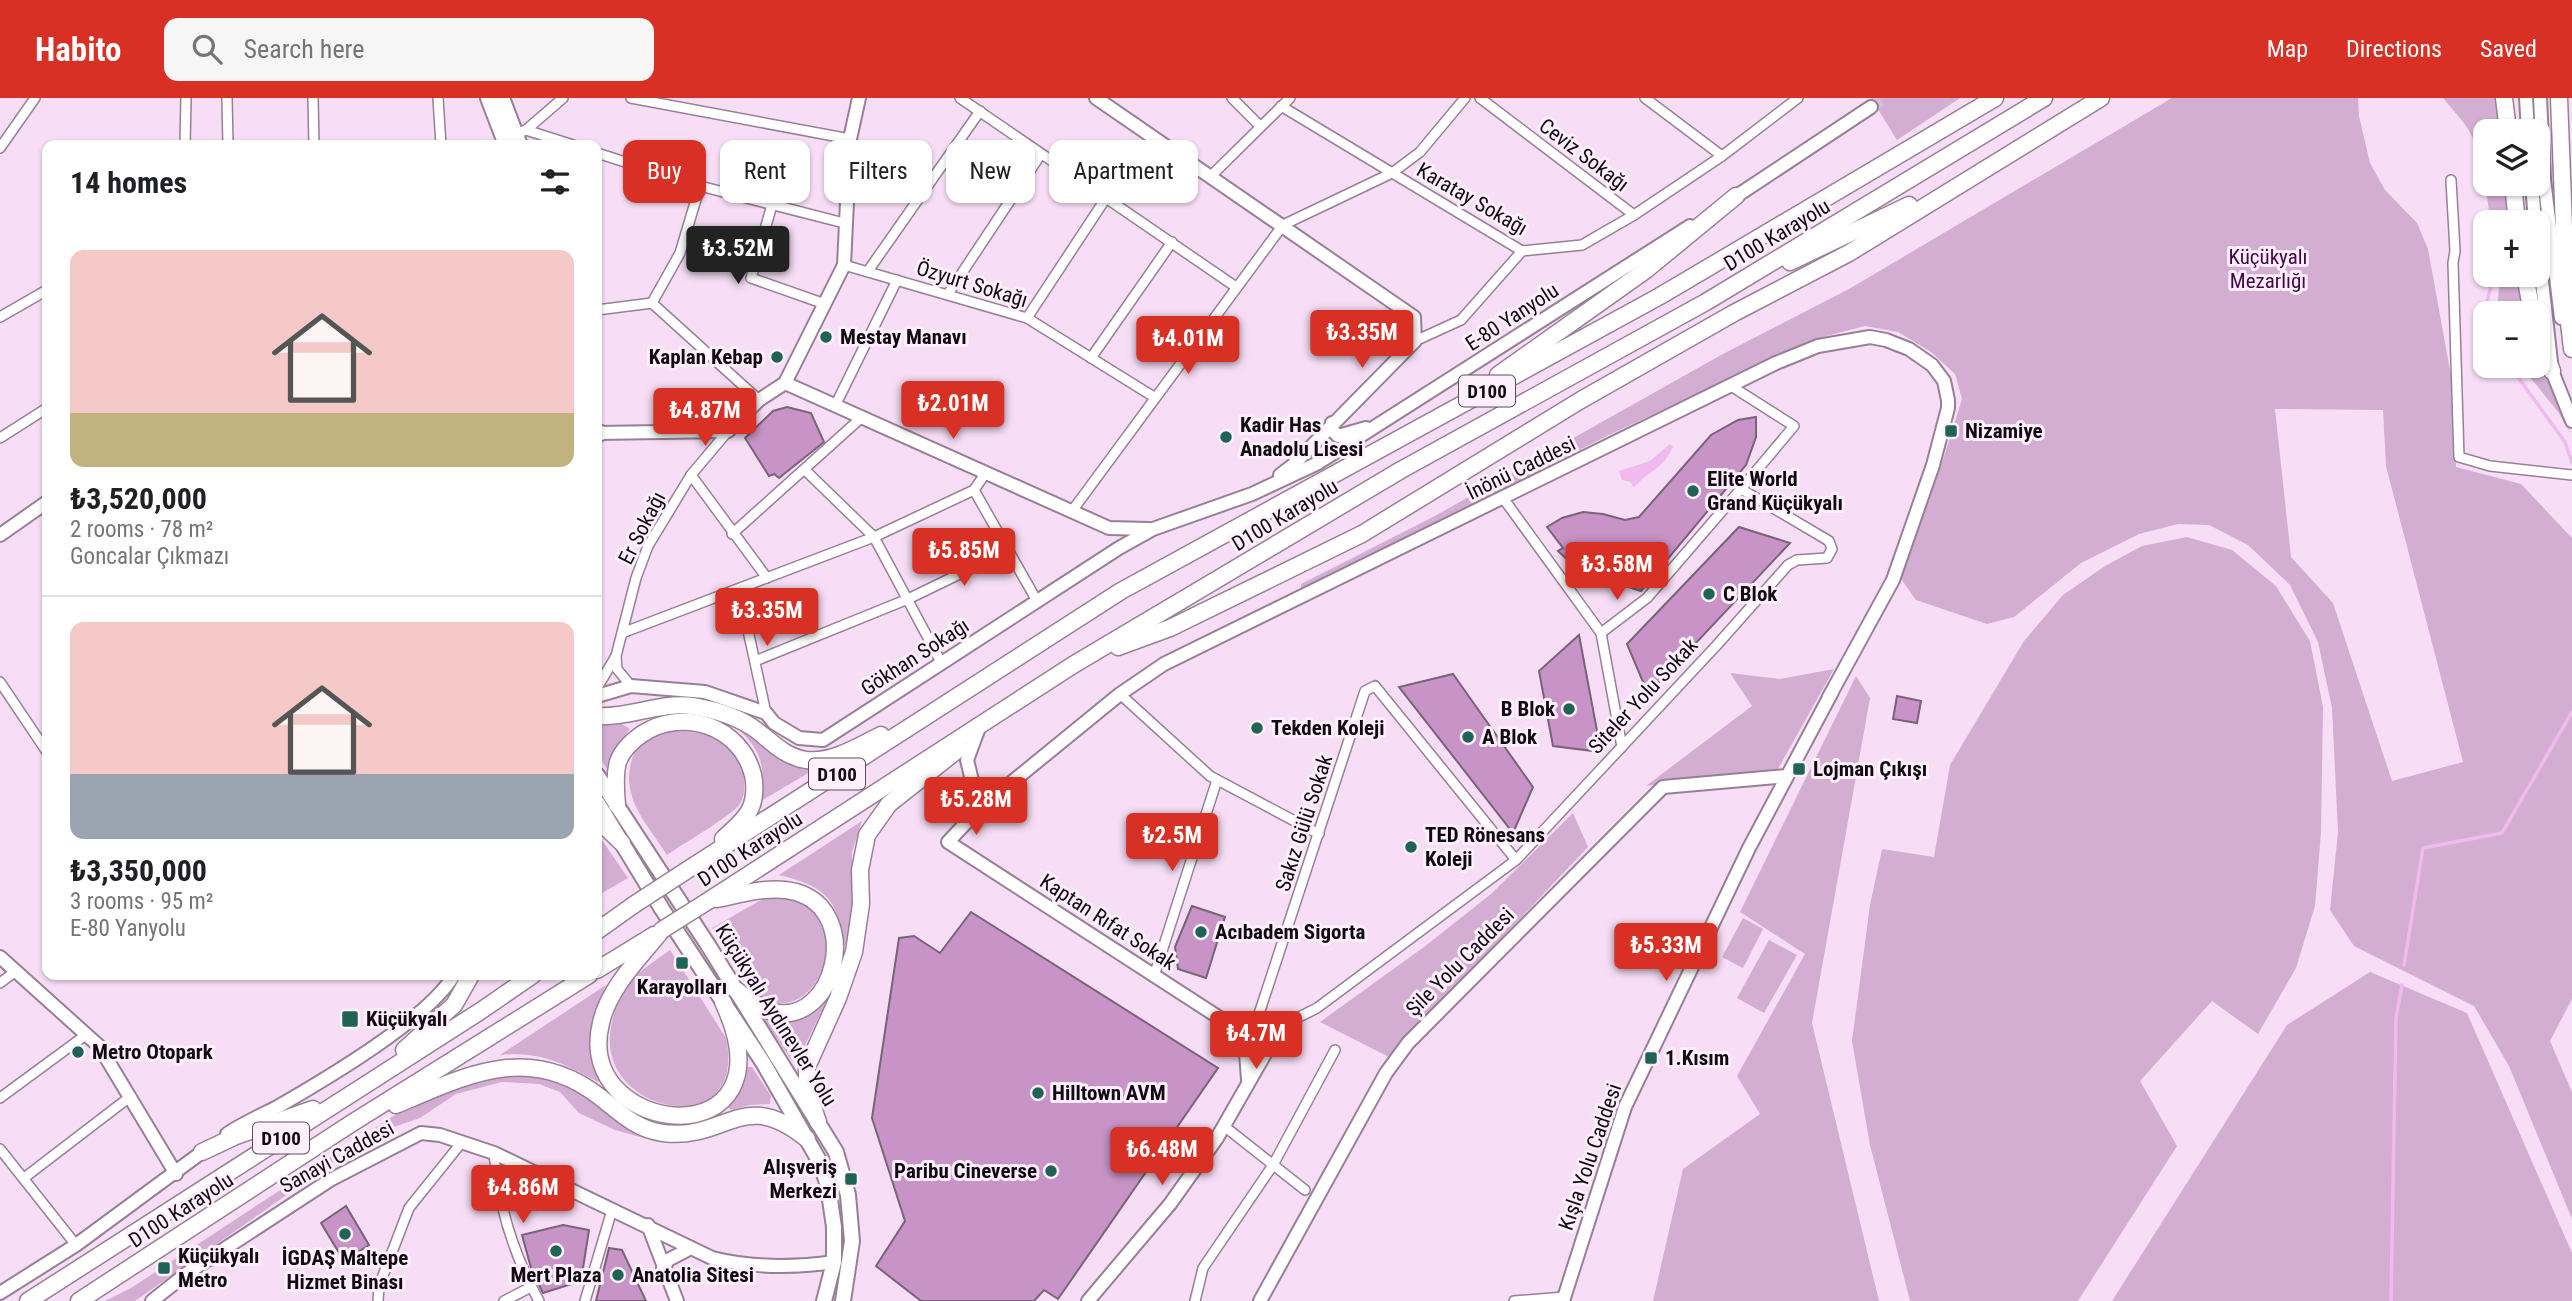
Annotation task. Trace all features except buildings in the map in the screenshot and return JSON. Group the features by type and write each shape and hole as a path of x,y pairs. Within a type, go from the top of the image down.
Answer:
{"highway":[{"name":"D100 Karayolu","path":"602,927 1121,591 1661,296 1995,98"},
{"name":"D100 Karayolu","path":"602,967 1073,665 1401,470 1706,302 2044,98"},
{"path":"1073,665 1170,628 1362,534 1496,450 1734,313 1849,253 2101,98"},
{"path":"2504,98 2507,119"},
{"path":"2559,98 2567,305 2572,349"},
{"path":"1706,302 2010,154"},
{"path":"1440,417 1646,270 1736,196"},
{"path":"2550,366 2552,371"},
{"path":"602,716 682,705 712,710 751,726 782,752 807,760 832,757 857,748 979,683"},
{"path":"617,805 615,783 619,758 635,739 652,727 689,721 716,729 735,743 750,763 755,784 752,806 741,821 695,865"},
{"path":"818,1122 807,1089 807,1067 838,998 854,952 861,904 860,870 867,835 889,804 958,750 980,725"},
{"path":"602,824 622,844"},
{"path":"708,901 754,892 794,892 819,904 834,928 831,967 821,990 807,1006 795,1012 770,1011 736,990"},
{"path":"602,919 635,904"},
{"path":"662,930 621,982 600,1023 600,1056 606,1074 618,1089 635,1104 665,1115 696,1114 718,1105 733,1083 739,1056 733,1025 723,1002"},
{"path":"366,1082 454,1005 468,980"},
{"name":"D100 Karayolu","path":"28,1301 526,980"},
{"name":"D100 Karayolu","path":"79,1301 581,980"},
{"path":"352,1124 454,1081 481,1072 522,1066 541,1068 580,1083 620,1115 638,1126 661,1133 688,1134 751,1114 780,1120 807,1139"},
{"path":"202,1152 236,1136 344,1096"}],"main road":[{"path":"488,98 504,140"},
{"path":"502,98 521,136"},
{"name":"Küçükyalı Aydınevler Yolu","path":"602,782 736,990 836,1152 848,1195 852,1241 843,1301"},
{"name":"Küçükyalı Aydınevler Yolu","path":"602,810 764,1064 807,1139 828,1186 834,1227 834,1262 824,1301"}],"street":[{"path":"0,148 35,98"},
{"path":"185,140 186,98"},
{"path":"227,98 228,140"},
{"path":"313,98 314,140"},
{"path":"438,98 441,140"},
{"path":"521,136 563,98"},
{"path":"631,98 849,139"},
{"path":"602,433 728,431 760,400 785,383 844,265 849,139 859,98"},
{"path":"960,98 1049,159"},
{"path":"1096,98 1408,311 1416,321 1415,341"},
{"path":"1232,98 1260,125"},
{"path":"1211,176 1290,98"},
{"path":"1072,511 1283,225 1392,173 1420,152 1465,98"},
{"name":"Ceviz Sokağı","path":"1480,98 1634,215"},
{"path":"1645,98 1722,156"},
{"name":"Karatay Sokağı","path":"1281,106 1522,251 1582,245 1634,215 1722,156 1798,98"},
{"path":"2526,98 2527,119"},
{"path":"2540,98 2544,179 2553,258 2561,318 2572,356"},
{"name":"E-80 Yanyolu","path":"1119,548 1153,529 1260,490 1318,463 1871,107"},
{"path":"868,271 980,111"},
{"path":"521,136 544,140"},
{"path":"948,293 1041,154"},
{"path":"602,155 623,161"},
{"path":"2451,180 2459,457 2490,466 2570,475"},
{"path":"706,188 844,223"},
{"path":"652,303 680,253 695,203"},
{"path":"1027,318 1103,203"},
{"path":"1113,203 1236,287"},
{"path":"772,205 751,278 825,304"},
{"path":"1091,358 1172,243"},
{"path":"1260,490 1293,465 1415,341 1461,320 1522,251"},
{"name":"Özyurt Sokağı","path":"844,265 1027,318 1154,397"},
{"path":"835,406 897,279"},
{"path":"2543,287 2552,371 2572,421"},
{"path":"0,317 42,293"},
{"path":"602,309 652,303 760,400"},
{"name":"İnönü Caddesi","path":"948,842 979,809 1119,694 1164,664 1253,618 1435,533 1731,386 1818,346 1870,337 1909,349 1932,365 1944,381 1948,408 1933,465 1886,597"},
{"path":"785,383 1109,528 1139,531 1153,529"},
{"path":"1601,633 1647,598 1794,426 1731,386"},
{"path":"0,438 42,411"},
{"path":"732,534 861,418"},
{"path":"1332,423 1333,433 1341,436 1390,419"},
{"name":"Er Sokağı","path":"602,680 616,656 636,578 648,546 691,475 728,431"},
{"path":"805,470 874,537 942,664"},
{"path":"622,634 874,537 974,490 985,474"},
{"path":"691,475 767,578"},
{"name":"Siteler Yolu Sokak","path":"1269,1046 1289,1022 1317,1008 1516,860 1734,627 1788,565 1797,560 1827,558 1832,549 1829,541 1741,489"},
{"path":"974,490 1037,600"},
{"path":"1503,498 1601,633 1622,747"},
{"path":"0,535 42,506"},
{"path":"1109,528 1116,536 1119,548"},
{"name":"Gökhan Sokağı","path":"631,686 705,692 766,713 774,723 799,738 823,740 1119,548"},
{"path":"755,661 908,599 1007,551"},
{"path":"739,589 766,713"},
{"name":"Kışla Yolu Caddesi","path":"1564,1299 1625,1107 1749,848 1886,597"},
{"path":"602,695 631,686 617,669 616,656"},
{"path":"0,682 42,745"},
{"name":"Sakız Gülü Sokak","path":"1250,1032 1319,834 1365,691 1375,686 1516,860"},
{"path":"1119,694 1217,780 1319,834"},
{"path":"979,809 967,760 980,725"},
{"name":"Şile Yolu Caddesi","path":"1260,1301 1386,1073 1408,1043 1663,787 1787,776"},
{"path":"1154,976 1217,780"},
{"name":"Kaptan Rıfat Sokak","path":"948,842 1154,976 1250,1032"},
{"path":"0,957 99,1046 176,1174"},
{"path":"0,983 16,971"},
{"path":"0,1293 76,1245 233,1130 305,1091 383,1039 431,1004 450,980"},
{"path":"1088,1301 1170,1204 1224,1126 1269,1046 1266,1032 1250,1032 1244,1043 1247,1050 1248,1080"},
{"path":"0,1098 87,1034"},
{"path":"1247,1050 1259,1055 1269,1046"},
{"path":"1195,1301 1203,1268 1273,1166 1335,1050"},
{"path":"24,1178 131,1096"},
{"path":"1224,1126 1305,1190"},
{"name":"Sanayi Caddesi","path":"152,1301 254,1228 330,1180 421,1133 494,1153 712,1258 743,1266 773,1267 834,1262"},
{"path":"378,1301 379,1286 409,1208 461,1142"},
{"path":"0,1149 76,1245"},
{"path":"494,1153 498,1197 531,1287 539,1301"},
{"path":"584,1301 612,1210"},
{"path":"648,1225 677,1301"},
{"path":"663,1269 668,1260 691,1248"},
{"path":"379,1286 386,1301"},
{"path":"504,1301 531,1287"},
{"path":"1514,1301 1564,1299"}],"green space":[{"path":"1871,98 1960,98 1897,140"},
{"name":"Küçükyalı Mezarlığı","path":"2172,98 2358,98 2359,116 2370,163 2385,190 2417,223 2428,249 2451,376 2456,467 2521,484 2572,538 2572,999 2550,1041 2572,1092 2572,1219 2509,1066 2474,1006 2354,946 2330,910 2338,832 2332,708 2318,642 2290,585 2248,545 2209,525 2178,524 2139,534 2081,563 2014,617 1987,624 1916,600 1899,576 1941,466 1962,399 1955,374 1931,352 1898,332 1865,326 1823,337 1609,435 1301,592 1301,584 1433,517 1721,355 1849,289","holes":["2275,409 2383,410 2386,466 2463,762 2392,781 2333,603 2291,557"]},
{"path":"2443,98 2496,98 2499,119 2473,119 2473,139"},
{"path":"2487,196 2510,196 2511,210 2489,210"},
{"path":"2499,287 2521,287 2523,301 2498,301"},
{"path":"2531,378 2549,378 2571,434 2558,412"},
{"path":"2187,537 2232,550 2276,586 2310,641 2323,707 2321,832 2315,906 2296,968 2258,1034 2212,1001 2140,1081 2177,1146 2078,1301 1910,1301 1870,1145 1852,1041 1870,905 1882,849 1934,857 1950,765 2024,641 2063,595 2105,566 2142,546"},
{"path":"1834,669 1778,769 1646,786 1752,706 1730,673 1780,679"},
{"path":"1856,676 1870,698 1812,1023 1879,1301 1653,1301 1683,1169 1760,1114 1737,1076 1805,954 1740,912"},
{"path":"602,721 620,723 630,729 620,742 608,771 602,761"},
{"path":"733,724 820,766 761,801 762,766 756,750"},
{"path":"671,731 708,736 728,746 741,765 744,790 741,802 734,810 667,855 640,815 630,789 629,775 639,742"},
{"path":"1573,813 1588,847 1389,1057 1320,1022 1424,947 1491,894"},
{"path":"862,821 852,852 852,905 848,943 843,946 838,916 826,897 807,884 779,875"},
{"path":"602,840 628,878 602,893"},
{"path":"775,898 804,905 821,921 827,943 824,966 813,986 796,1000 776,1002 753,990 736,969 712,928 761,900"},
{"path":"1743,918 1763,929 1743,968 1722,957"},
{"path":"1769,940 1797,955 1764,1013 1737,998"},
{"path":"670,950 726,1038 727,1072 715,1093 695,1104 671,1105 646,1097 625,1081 612,1057 611,1027 622,993 638,974"},
{"path":"2370,972 2467,1013 2572,1253 2572,1301 2112,1301 2287,1025"},
{"path":"606,985 595,1020 593,1041 602,1076 598,1082 551,1060 527,1055 500,1055"},
{"path":"831,992 804,1047 800,1063 792,1061 762,1017 800,1013 816,1005"},
{"path":"745,1067 752,1067 771,1096 770,1104 731,1110 725,1103 738,1088"},
{"path":"544,1074 569,1085 619,1123 658,1142 615,1130 579,1113 560,1092 539,1084 502,1082 456,1094 420,1118 391,1128 341,1157 135,1301 105,1301 131,1288 407,1107 451,1087 493,1075"}],"shaded area":[{"path":"1670,444 1673,447 1665,460 1635,486 1622,480 1619,471 1650,461"}],"waterway":[{"path":"2487,301 2491,287"},
{"path":"2519,378 2565,442 2572,463"},
{"path":"2404,965 2423,848 2502,833 2572,712"},
{"path":"2391,1301 2396,1018 2402,985"}],"tunnel":[{"path":"1871,107 1885,98"}],"place":[{"name":"Mestay Manavı","path":"826,337"},
{"name":"Kaplan Kebap","path":"777,357"},
{"name":"Nizamiye","path":"1951,431"},
{"name":"Kadir Has Anadolu Lisesi","path":"1226,437"},
{"name":"Elite World Grand Küçükyalı","path":"1693,491"},
{"name":"C Blok","path":"1709,594"},
{"name":"B Blok","path":"1569,709"},
{"name":"Tekden Koleji","path":"1257,728"},
{"name":"A Blok","path":"1468,737"},
{"name":"Lojman Çıkışı","path":"1799,769"},
{"name":"TED Rönesans Koleji","path":"1411,847"},
{"name":"Acıbadem Sigorta","path":"1201,932"},
{"name":"Karayolları","path":"682,963"},
{"name":"Küçükyalı","path":"350,1019"},
{"name":"Metro Otopark","path":"78,1052"},
{"name":"1.Kısım","path":"1651,1058"},
{"name":"Hilltown AVM","path":"1038,1093"},
{"name":"Paribu Cineverse","path":"1051,1171"},
{"name":"Alışveriş Merkezi","path":"851,1179"},
{"name":"İGDAŞ Maltepe Hizmet Binası","path":"345,1234"},
{"name":"Mert Plaza","path":"556,1251"},
{"name":"Küçükyalı Metro","path":"164,1268"},
{"name":"Anatolia Sitesi","path":"618,1275"}]}
